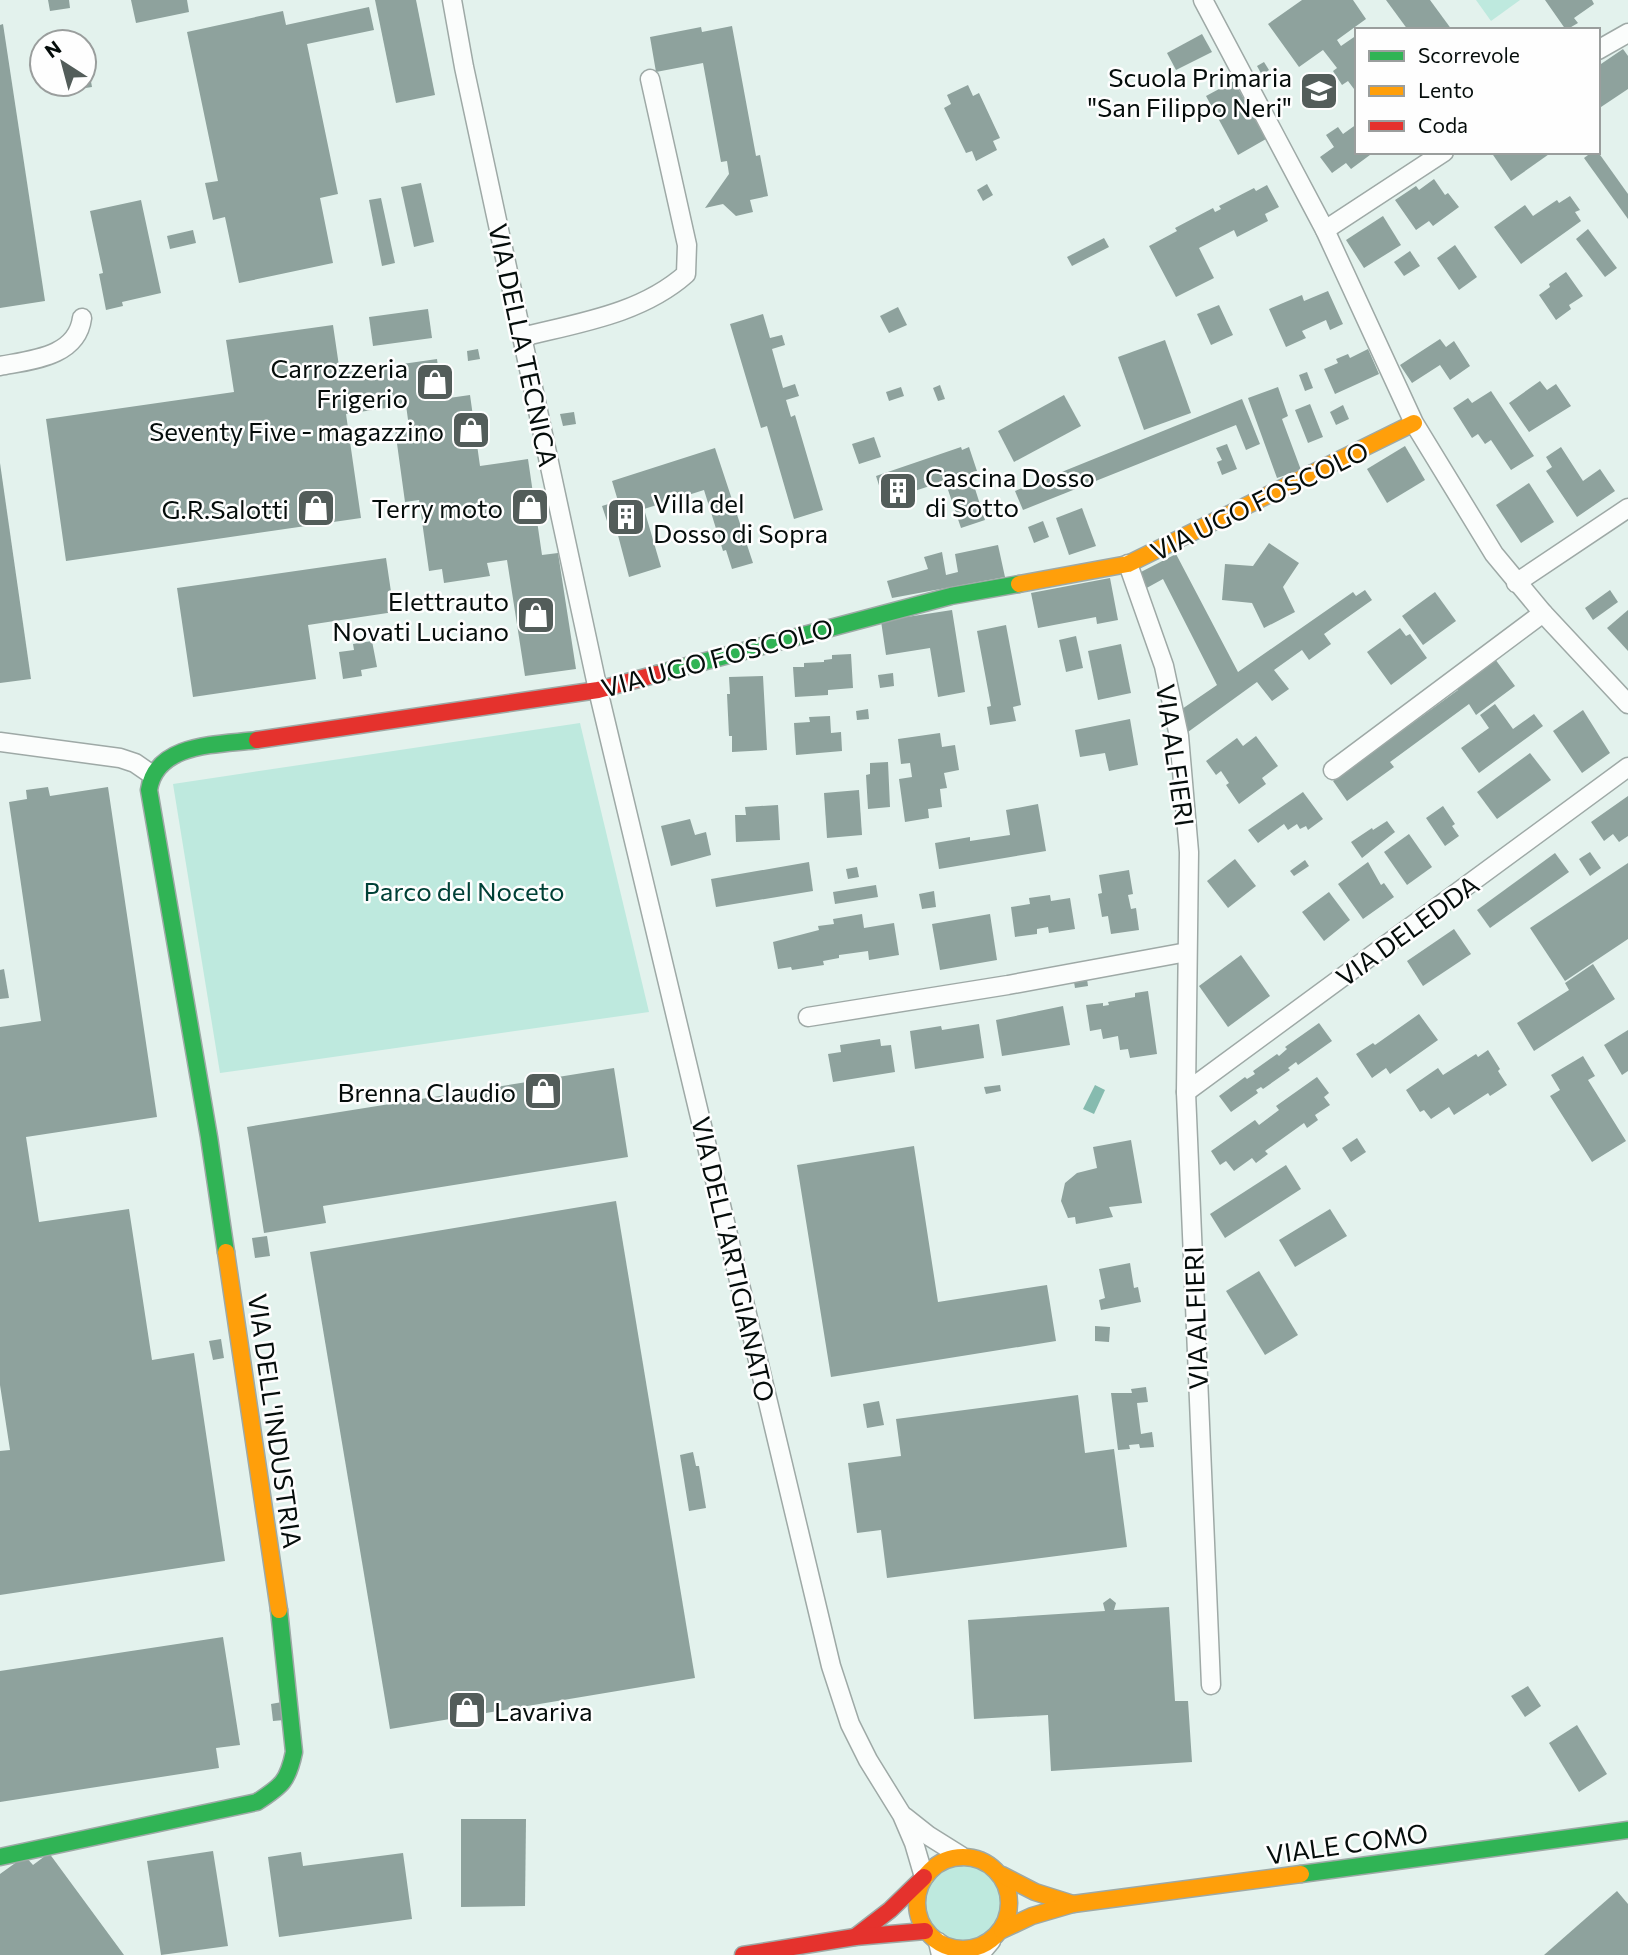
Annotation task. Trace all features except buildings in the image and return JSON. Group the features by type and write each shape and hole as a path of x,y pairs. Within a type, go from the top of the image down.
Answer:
{"street":[{"name":"VIA DELLA TECNICA","path":"452,0 464,67 598,690"},
{"path":"1203,0 1325,230 1414,423 1494,554 1516,583 1628,704"},
{"path":"1600,49 1628,33"},
{"path":"522,337 636,306 669,289 686,274 687,245 650,79"},
{"path":"1325,230 1441,154"},
{"path":"0,366 58,352 73,341 82,318"},
{"name":"VIA UGO FOSCOLO","path":"152,774 169,757 192,749 598,690 951,596 1128,564 1414,423"},
{"path":"1516,583 1628,508"},
{"name":"VIA ALFIERI","path":"1128,564 1164,666 1179,736 1189,852 1186,1092 1211,1685"},
{"path":"1333,770 1543,613"},
{"name":"VIA DELL'ARTIGIANATO","path":"598,690 834,1679 845,1712 861,1746 902,1815 924,1877"},
{"path":"0,741 120,758 135,763 152,774"},
{"name":"VIA DELEDDA","path":"1186,1092 1628,767"},
{"name":"VIA DELL'INDUSTRIA","path":"0,1857 257,1802 276,1792 287,1780 294,1752 289,1684 269,1535 209,1138 149,802 149,782 152,774"},
{"path":"808,1017 1008,985 1187,952"},
{"name":"VIA DELL'ARTIGIANATO","path":"902,1815 961,1856"},
{"name":"VIALE COMO","path":"991,1942 1032,1916 1073,1904 1628,1829"},
{"path":"855,1937 890,1910 934,1867 946,1859 961,1856 976,1857 990,1864 1002,1875 1035,1892 1073,1904"},
{"path":"743,1955 855,1937 935,1943 955,1949 974,1948 991,1942 1010,1912 1009,1893 1002,1875"},
{"path":"924,1877 917,1895 918,1914 935,1943"}],"green space":[{"path":"1476,0 1520,0 1491,21"},
{"name":"Parco del Noceto","path":"580,723 649,1012 220,1073 173,784"},
{"path":"963,1865 978,1868 990,1876 998,1888 1001,1903 998,1918 990,1930 978,1938 963,1941 948,1938 936,1930 928,1918 925,1903 928,1888 936,1876 948,1868"}],"shaded area":[{"path":"1095,1085 1105,1090 1094,1114 1083,1109"}],"traffic: fast":[{"path":"657,674 951,596 1019,584"},
{"path":"226,1252 209,1137 149,790 154,774 176,754 208,745 257,740"},
{"path":"0,1857 257,1802 278,1787 289,1770 294,1752 279,1610"},
{"path":"1301,1874 1628,1830"}],"traffic: slow":[{"path":"1019,584 1128,564 1414,423"},
{"path":"226,1252 279,1610"},
{"path":"954,1857 972,1857 989,1864 1002,1877 1009,1894 1009,1903 1009,1912 1002,1929 989,1942 972,1949 954,1949 937,1942 924,1929 917,1912 917,1894 924,1877 937,1864 954,1857"},
{"path":"1002,1930 1032,1916 1073,1904 1301,1874"},
{"path":"1002,1875 1035,1892 1073,1904"}],"traffic: jam":[{"path":"257,740 598,690 657,674"},
{"path":"855,1937 890,1910 924,1877"},
{"path":"743,1955 855,1937 925,1931"}],"place":[{"name":"Scuola Primaria \"San Filippo Neri\"","path":"1319,91"},
{"name":"Carrozzeria Frigerio","path":"435,382"},
{"name":"Seventy Five - magazzino","path":"471,430"},
{"name":"Cascina Dosso di Sotto","path":"898,491"},
{"name":"Terry moto","path":"530,507"},
{"name":"G.R.Salotti","path":"316,508"},
{"name":"Villa del Dosso di Sopra","path":"626,517"},
{"name":"Elettrauto Novati Luciano","path":"536,615"},
{"name":"Brenna Claudio","path":"543,1091"},
{"name":"Lavariva","path":"467,1710"}]}
